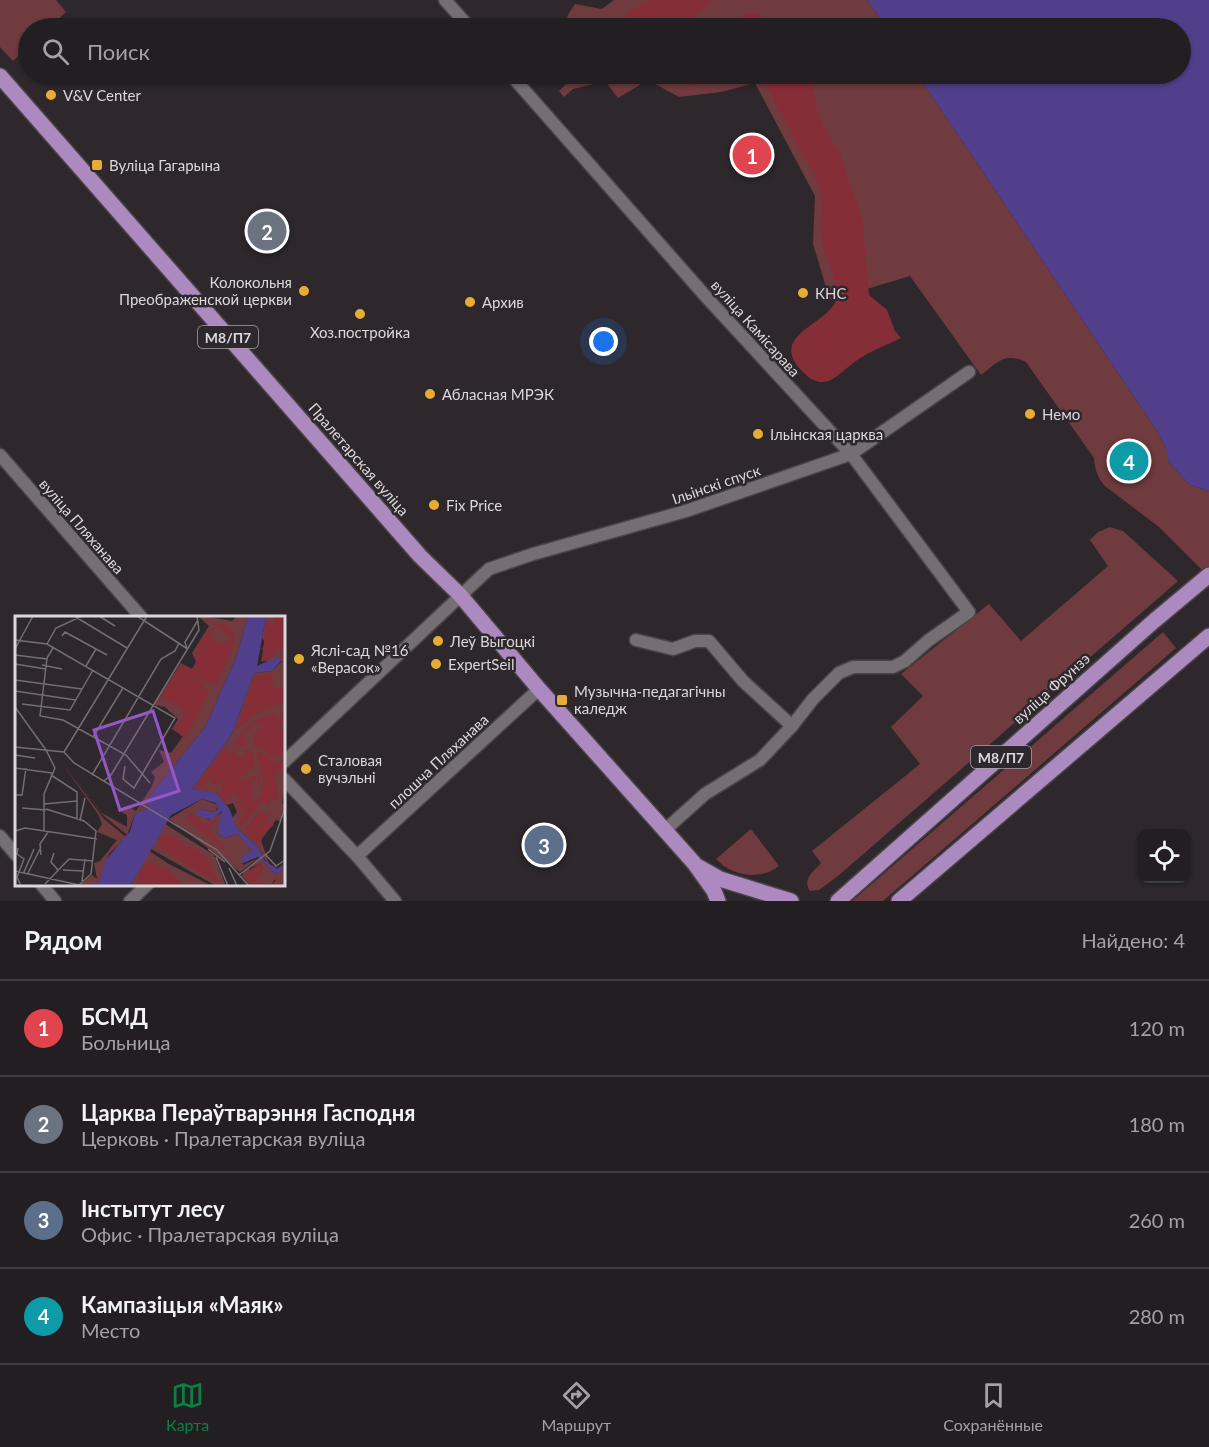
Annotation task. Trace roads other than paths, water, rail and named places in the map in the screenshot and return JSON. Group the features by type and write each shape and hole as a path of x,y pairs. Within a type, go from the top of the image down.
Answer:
{"main road":[{"name":"Пралетарская вуліца","path":"0,76 420,556 460,595 539,689 694,863 714,891 718,901"},
{"name":"вуліца Фрунзэ","path":"843,897 1209,575"},
{"name":"М8/П7","path":"899,901 1209,636"},
{"name":"Пралетарская вуліца","path":"694,863 720,879 773,896"},
{"path":"706,882 709,901"},
{"name":"М8/П7","path":"748,901 757,897 773,896 791,901"},
{"name":"М8/П7","path":"830,901 843,897"}],"street":[{"path":"445,0 461,18"},
{"name":"вуліца Камісарава","path":"519,84 708,299 851,454 969,612 929,640 905,661 893,667 853,667 839,673 813,699 792,726"},
{"name":"Ільінскі спуск","path":"285,761 482,574 501,564 686,511 851,454 969,372"},
{"name":"вуліца Пляханава","path":"0,455 140,616"},
{"path":"636,640 673,649 695,641 709,641 743,681 792,726 760,760 705,794 665,831"},
{"name":"плошча Пляханава","path":"357,856 539,689"},
{"path":"285,780 357,856 395,901"},
{"path":"0,836 15,854"},
{"path":"42,886 56,901"},
{"path":"130,901 147,886"}],"place":[{"name":"V&V Center","path":"51,95"},
{"name":"БСМД","path":"752,155"},
{"name":"Вуліца Гагарына","path":"97,165"},
{"name":"Царква Пераўтварэння Гасподня","path":"267,231"},
{"name":"Колокольня Преображенской церкви","path":"304,291"},
{"name":"КНС","path":"803,293"},
{"name":"Архив","path":"470,302"},
{"name":"Хоз.постройка","path":"360,314"},
{"name":"Абласная МРЭК","path":"430,394"},
{"name":"Немо","path":"1030,414"},
{"name":"Ільінская царква","path":"758,434"},
{"name":"Кампазіцыя «Маяк»","path":"1129,461"},
{"name":"Fix Price","path":"434,505"},
{"name":"Леў Выгоцкі","path":"438,641"},
{"name":"Яслі-сад №16 «Верасок»","path":"299,659"},
{"name":"ExpertSeil","path":"436,664"},
{"name":"Музычна-педагагічны каледж","path":"562,700"},
{"name":"Сталовая вучэльні","path":"306,769"},
{"name":"Інстытут лесу","path":"544,845"}]}
